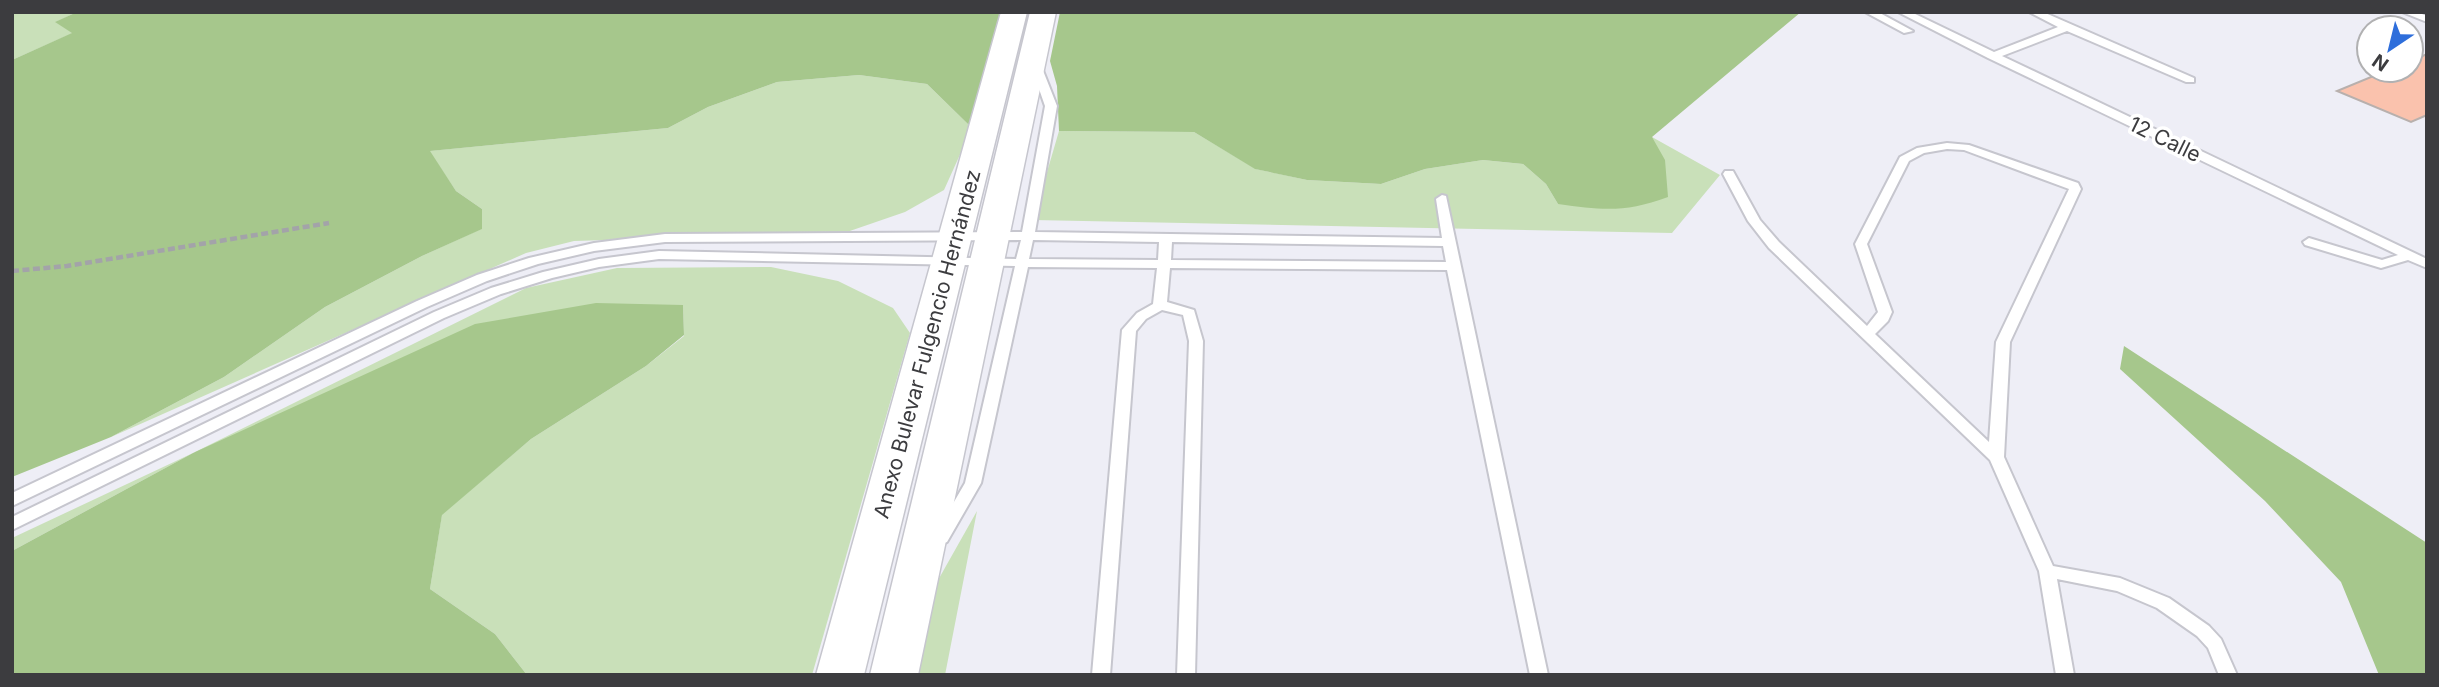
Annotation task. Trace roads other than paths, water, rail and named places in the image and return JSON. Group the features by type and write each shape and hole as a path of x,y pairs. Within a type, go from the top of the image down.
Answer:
{"main road":[{"name":"Anexo Bulevar Fulgencio Hernández","path":"840,675 1014,12"},
{"name":"Anexo Bulevar Fulgencio Hernández","path":"894,675 915,585 1008,248 1032,57 1043,12"}],"lane":[{"path":"1870,12 1908,31"},
{"name":"12 Calle","path":"1903,12 2427,264"},
{"path":"2034,12 2190,80"},
{"path":"2407,12 2427,19"},
{"path":"1992,56 2067,27"},
{"path":"1867,334 1883,318 1885,312 1861,244 1904,159 1921,150 1961,146 2074,186 2076,189 2003,342 1996,457"},
{"path":"1729,174 1754,221 1774,245 1996,457 2047,571 2065,675"},
{"path":"1442,199 1453,266 1539,675"},
{"path":"778,257 787,237"},
{"path":"12,500 409,310 482,278 534,261 594,247 665,238 787,237 953,248 1008,248 1164,262 1453,266"},
{"path":"1160,305 1166,239"},
{"path":"12,524 439,315 496,291 548,275 611,261 659,256 778,257 1166,239 1450,242"},
{"path":"2309,242 2381,264 2408,255"},
{"path":"1101,675 1129,330 1141,314 1160,305 1189,313 1196,341 1186,675"},
{"path":"2047,571 2120,585 2163,603 2203,631 2215,644 2228,675"}]}
